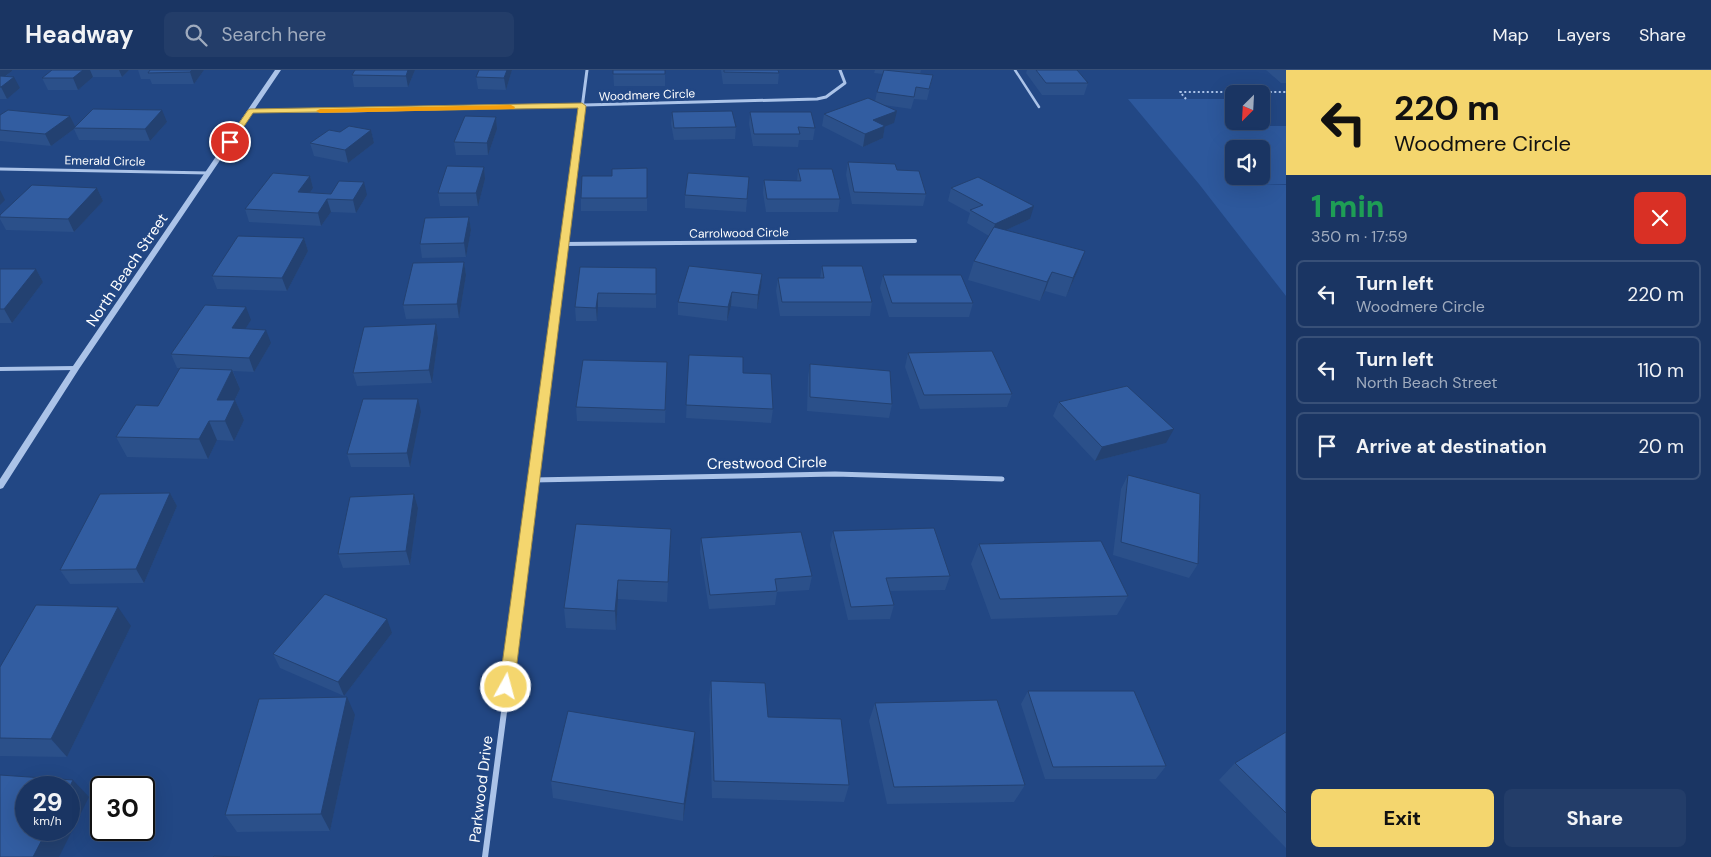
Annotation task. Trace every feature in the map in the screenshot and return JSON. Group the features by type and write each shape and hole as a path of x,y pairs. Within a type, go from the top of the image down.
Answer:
{"street":[{"name":"North Beach Street","path":"0,486 76,368 278,70"},
{"name":"Parkwood Drive","path":"485,857 587,70"},
{"name":"Woodmere Circle","path":"250,111 582,106 817,99 826,97 845,83 840,70"},
{"name":"Emerald Circle","path":"0,169 209,173"},
{"name":"Carrolwood Circle","path":"563,244 915,241"},
{"path":"0,369 76,368"},
{"name":"Crestwood Circle","path":"533,480 835,474 1002,479"}],"lane":[{"path":"1015,70 1040,107"}],"path":[{"path":"1186,99 1180,92 1286,92"}],"shaded area":[{"path":"1128,99 1225,99 1225,130 1270,130 1270,126 1286,126 1286,184 1270,185 1270,140 1225,140 1225,185 1286,185 1286,296 1199,184"}],"building":[{"path":"52,70 83,70 73,78 42,78"},
{"path":"150,70 192,70 190,72 148,73"},
{"path":"355,70 408,70 406,76 352,75"},
{"path":"479,70 507,70 504,78 476,77"},
{"path":"613,70 665,70 665,74 613,74"},
{"path":"724,70 778,70 779,73 724,72"},
{"path":"884,70 933,75 929,89 916,87 914,97 877,92"},
{"path":"1036,70 1077,70 1088,83 1046,83"},
{"path":"0,76 14,77 0,87"},
{"path":"868,98 897,111 873,120 885,126 865,134 824,114"},
{"path":"93,109 162,110 145,129 74,128"},
{"path":"8,110 70,116 45,134 0,130 0,115"},
{"path":"732,111 736,127 674,128 672,112"},
{"path":"750,112 811,112 815,128 798,127 800,134 754,134"},
{"path":"465,116 496,117 487,143 454,142"},
{"path":"349,126 371,130 345,150 310,143 329,130 340,132"},
{"path":"848,162 895,164 897,170 919,171 926,194 854,192"},
{"path":"447,166 484,167 476,193 438,193"},
{"path":"647,168 647,198 581,198 582,176 612,176 612,169"},
{"path":"798,169 832,169 840,199 767,199 764,180 801,181"},
{"path":"273,173 310,176 298,192 331,194 339,181 364,182 353,200 327,199 318,213 245,209"},
{"path":"688,173 749,177 747,199 685,195"},
{"path":"978,177 1034,206 995,224 970,210 983,205 951,188"},
{"path":"32,185 97,188 68,219 0,217"},
{"path":"469,217 464,243 420,244 425,218"},
{"path":"994,227 1085,251 1073,278 1052,272 1047,282 974,261"},
{"path":"238,236 304,238 282,278 212,276"},
{"path":"464,262 457,304 403,305 413,263"},
{"path":"689,266 762,274 758,295 732,292 728,307 678,302"},
{"path":"822,266 862,266 872,302 782,302 778,278 824,278"},
{"path":"580,267 656,268 656,294 598,293 596,308 575,307"},
{"path":"0,269 36,269 4,309 0,309"},
{"path":"883,275 961,275 973,303 892,303"},
{"path":"205,305 246,307 232,328 266,330 249,358 171,354"},
{"path":"436,324 429,370 353,373 364,327"},
{"path":"992,351 1012,394 924,395 908,353"},
{"path":"689,355 743,357 743,373 771,374 773,409 686,405"},
{"path":"583,360 667,362 665,410 576,407"},
{"path":"810,364 890,371 892,404 810,397"},
{"path":"180,368 232,370 217,400 235,400 225,421 209,421 199,439 116,437 136,405 158,406"},
{"path":"1127,386 1174,429 1102,447 1059,402"},
{"path":"363,399 418,399 407,453 347,454"},
{"path":"1128,475 1200,494 1198,564 1121,542"},
{"path":"170,493 136,569 60,570 100,494"},
{"path":"414,494 406,551 338,554 350,497"},
{"path":"576,524 671,529 668,582 618,580 615,611 564,608"},
{"path":"934,528 950,576 886,578 894,605 851,607 833,531"},
{"path":"801,532 812,576 775,579 777,591 710,595 701,538"},
{"path":"1101,541 1128,596 1000,599 979,544"},
{"path":"325,594 387,619 338,682 273,654"},
{"path":"36,605 118,607 51,739 0,738 0,667"},
{"path":"711,681 765,683 768,717 841,719 849,785 714,781"},
{"path":"1028,691 1134,691 1166,766 1053,767"},
{"path":"347,697 321,814 225,815 259,699"},
{"path":"997,700 1025,785 894,787 875,703"},
{"path":"568,711 695,732 684,804 551,781"},
{"path":"1286,732 1286,813 1235,763"},
{"path":"0,775 15,776 15,841 41,841 33,857 0,857"}],"slow traffic":[{"path":"320,111 511,107"}],"route":[{"path":"230,142 250,111 582,106 506,687"}]}
